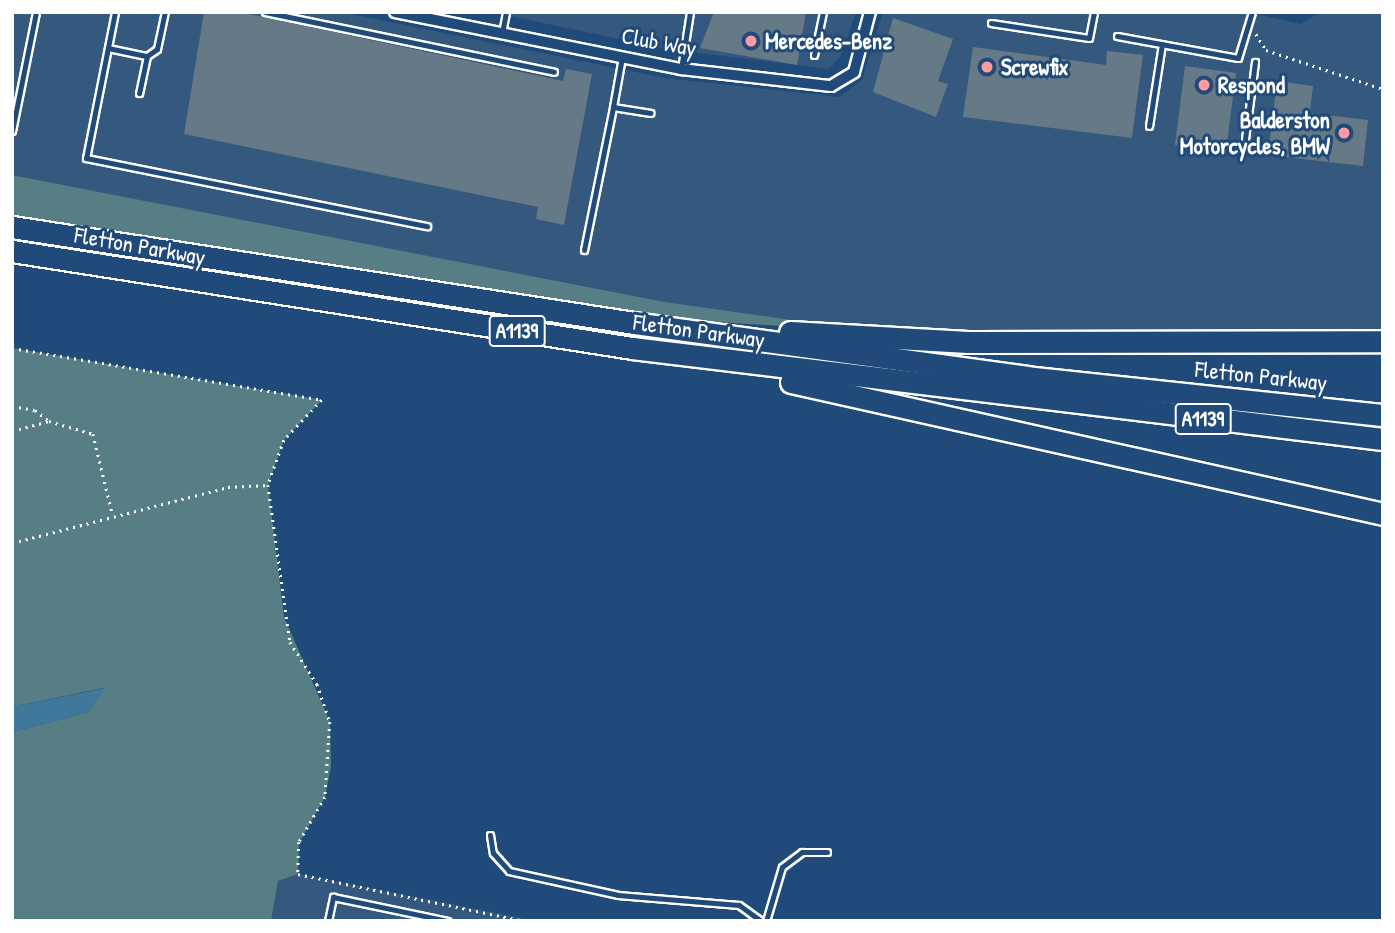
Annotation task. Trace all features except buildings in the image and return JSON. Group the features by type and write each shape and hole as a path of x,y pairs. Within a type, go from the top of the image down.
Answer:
{"highway":[{"name":"Fletton Parkway","path":"12,227 634,323 1026,377 1383,415"},
{"name":"Fletton Parkway","path":"12,251 632,348 1383,439"},
{"path":"634,323 968,342 1383,341"},
{"path":"632,348 1383,514"}],"street":[{"name":"Club Way","path":"395,12 438,17 502,33 681,69 831,86 853,72 870,13"}],"lane":[{"path":"12,131 36,12"},
{"path":"115,12 86,159 428,226"},
{"path":"139,93 147,56 157,49 165,12"},
{"path":"265,12 554,72"},
{"path":"502,33 506,12"},
{"path":"681,69 690,12"},
{"path":"814,55 823,12"},
{"path":"990,23 1089,38 1094,12"},
{"path":"1117,36 1238,58 1252,15"},
{"path":"1149,126 1162,44"},
{"path":"108,48 147,56"},
{"path":"584,250 622,57"},
{"path":"1245,139 1255,62"},
{"path":"613,107 651,113"},
{"path":"489,835 493,853 509,871 618,895 738,905 764,921 782,867 802,852 827,852"},
{"path":"328,921 332,897 448,921"}],"path":[{"path":"1252,15 1266,50 1383,89"},
{"path":"12,348 322,400 284,440 268,485 289,642 317,684 330,722 325,797 299,842 298,874 525,921"},
{"path":"12,406 35,410 49,421 93,435 113,516"},
{"path":"12,431 49,421"},
{"path":"12,543 228,488 268,485"}],"shaded area":[{"path":"12,12 341,12 665,78 840,97 862,80 883,12 1246,12 1301,24 1320,12 1383,12 1383,333 877,332 665,302 12,175"},
{"path":"492,12 856,12 841,56 828,69 666,49"},
{"path":"105,688 89,712 12,732 12,707"},
{"path":"298,874 538,921 271,921 278,881"}],"green space":[{"path":"12,175 665,302 877,332 669,319 12,218"},
{"path":"12,348 322,400 284,440 268,485 284,617 330,722 331,766 325,797 299,843 298,874 278,881 271,921 12,921 12,732 89,712 103,688 12,707"}],"place":[{"name":"Mercedes-Benz","path":"751,41"},
{"name":"Screwfix","path":"987,67"},
{"name":"Respond","path":"1204,85"},
{"name":"Balderston Motorcycles, BMW","path":"1344,133"}]}
